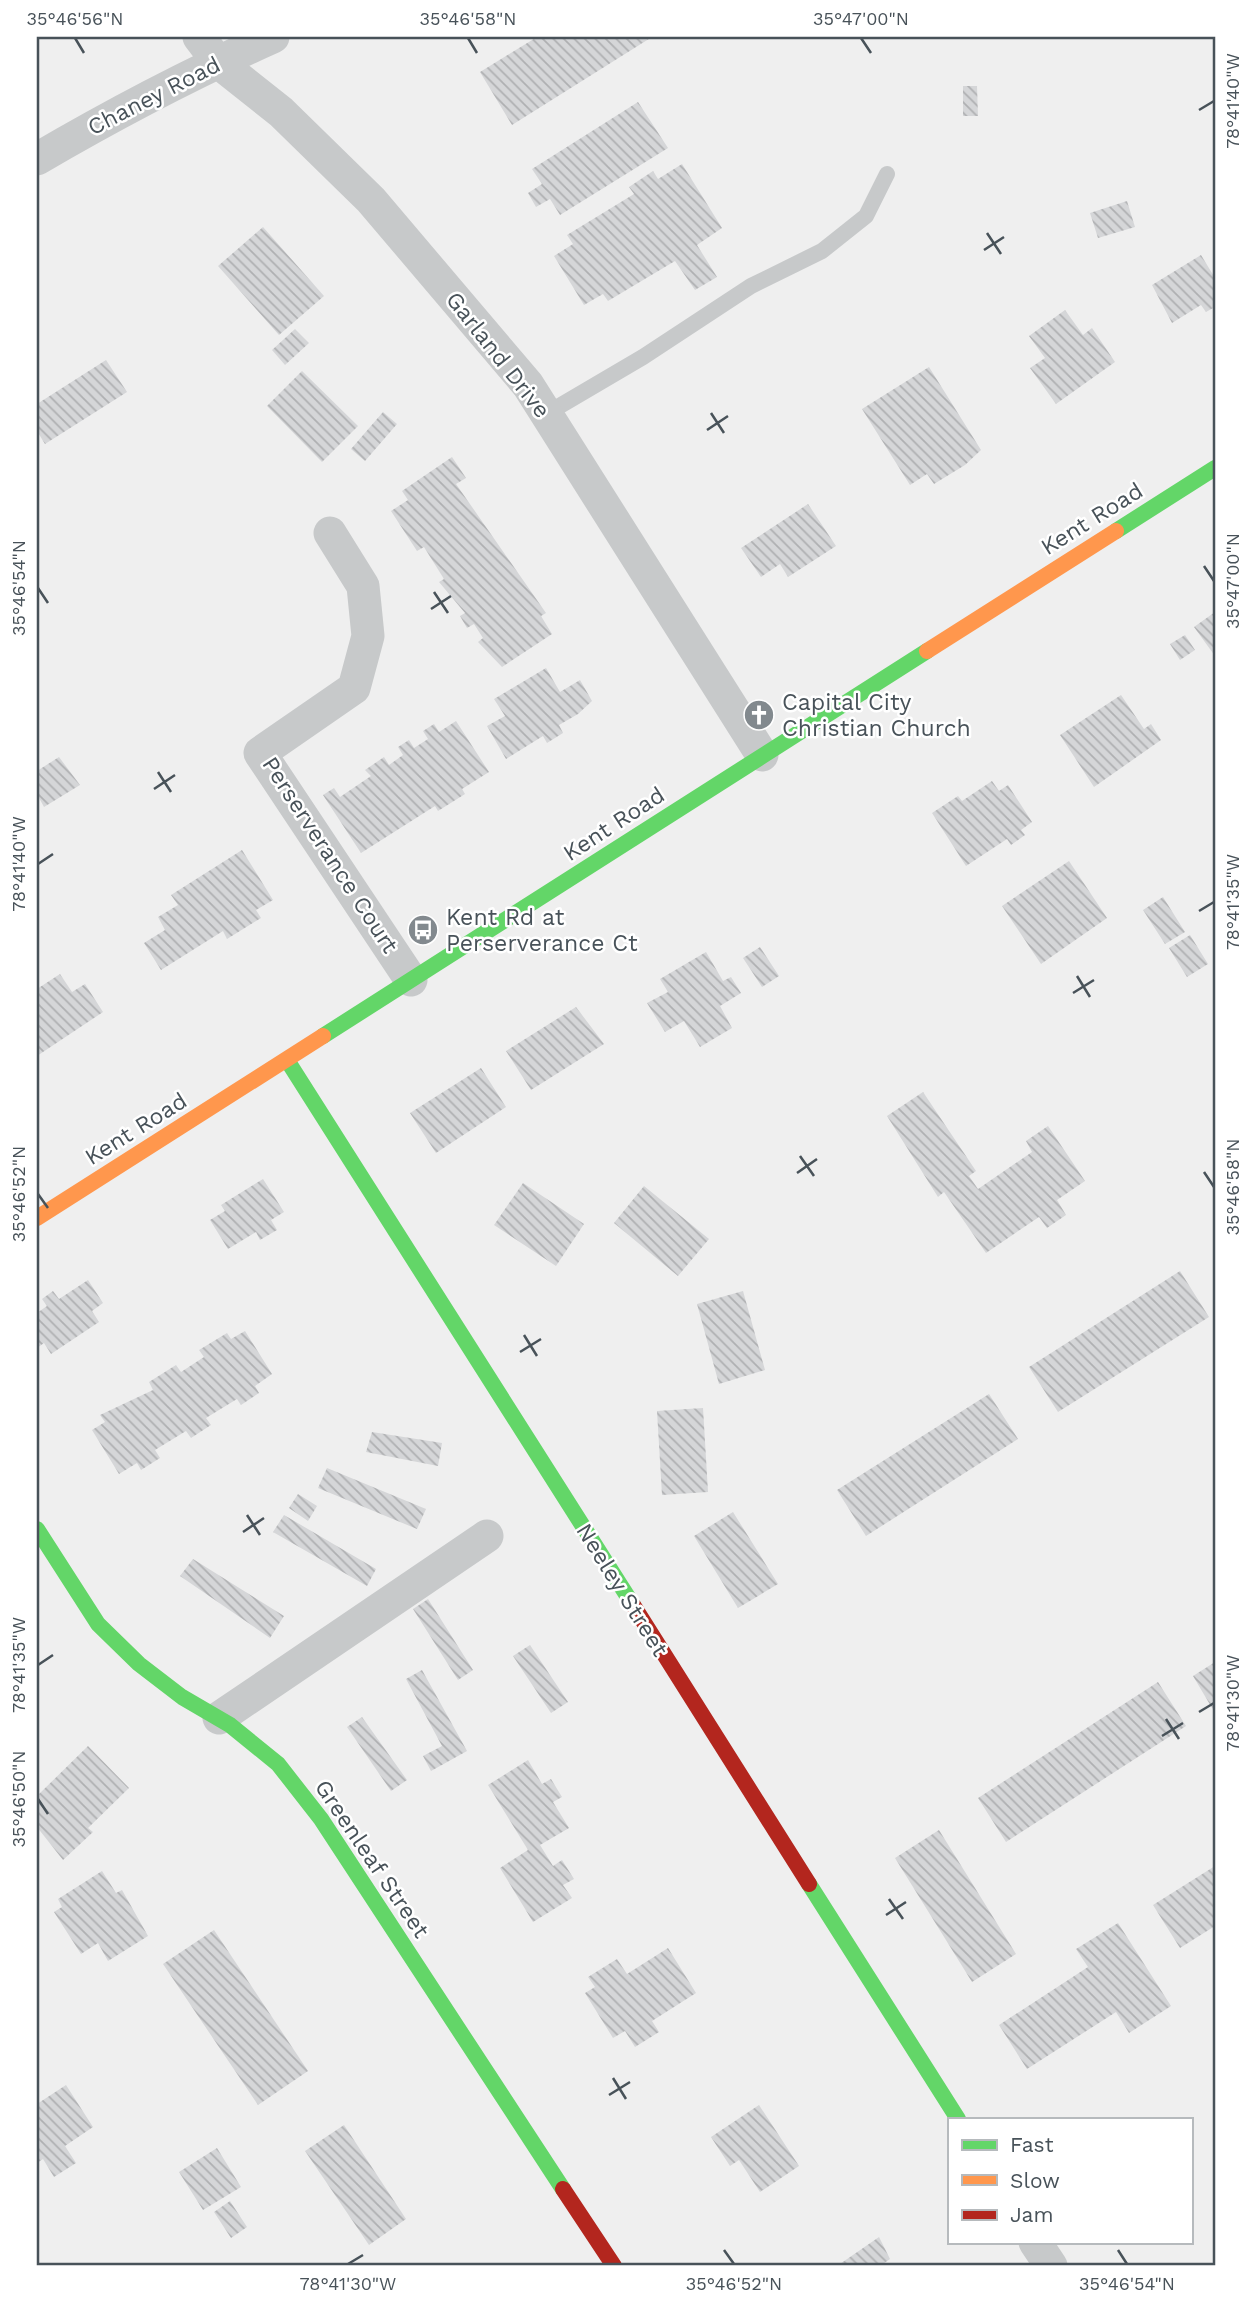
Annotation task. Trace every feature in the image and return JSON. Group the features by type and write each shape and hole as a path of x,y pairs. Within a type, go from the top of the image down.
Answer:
{"street":[{"name":"Chaney Road","path":"37,159 92,127 208,49 273,37"},
{"name":"Garland Drive","path":"208,49 281,113 372,200 527,385 762,755"},
{"name":"Kent Road","path":"37,1218 1215,468"},
{"name":"Perserverance Court","path":"330,533 363,586 368,636 354,688 260,753 411,980"},
{"name":"Neeley Street","path":"287,1060 957,2118"},
{"name":"Greenleaf Street","path":"37,1529 98,1624 139,1664 182,1697 230,1724 278,1764 321,1819 614,2266"},
{"path":"219,1718 487,1536"},
{"path":"1036,2244 1051,2266"}],"lane":[{"path":"547,414 643,357 751,286 822,251 866,216 887,173"}],"building":[{"path":"537,37 652,37 512,125 480,72"},
{"path":"963,86 977,86 978,116 963,116"},
{"path":"638,102 668,148 560,215 550,199 536,207 528,193 542,184 532,169"},
{"path":"682,164 722,228 697,245 717,277 695,290 675,261 608,301 603,294 584,305 554,256 573,244 567,235 634,194 629,187 653,171 658,179"},
{"path":"1127,201 1135,227 1098,238 1090,213"},
{"path":"263,227 324,296 279,335 218,266"},
{"path":"1201,255 1215,278 1215,307 1206,312 1201,305 1172,323 1152,285"},
{"path":"1065,310 1083,335 1092,328 1115,362 1056,404 1030,368 1045,358 1029,336"},
{"path":"295,329 309,343 285,365 272,350"},
{"path":"106,360 127,392 45,444 37,431 37,404"},
{"path":"929,367 981,450 965,465 934,484 927,474 910,485 862,409"},
{"path":"302,371 358,426 322,462 267,406"},
{"path":"383,412 397,424 365,461 351,449"},
{"path":"452,457 466,478 456,484 546,613 541,616 552,634 502,667 478,642 483,638 474,624 467,628 460,616 465,613 439,582 444,579 424,547 417,551 391,511 408,500 402,491"},
{"path":"808,504 836,546 788,577 780,564 761,577 741,548"},
{"path":"1215,612 1215,656 1194,627"},
{"path":"1185,635 1195,650 1180,660 1170,644"},
{"path":"546,668 560,692 580,680 592,701 578,714 559,725 563,733 547,743 543,736 506,759 487,726 505,716 494,699"},
{"path":"1121,695 1144,729 1151,724 1161,740 1094,787 1060,735"},
{"path":"456,721 489,772 462,789 465,794 438,811 435,806 361,853 323,795 334,788 340,797 371,776 365,770 384,757 389,765 403,755 398,747 409,740 414,748 428,739 423,731 434,724 439,732"},
{"path":"59,757 80,785 44,807 37,794 37,771"},
{"path":"992,781 999,791 1008,785 1032,822 1021,830 1025,835 1011,845 1007,839 966,866 932,813 958,796 962,801"},
{"path":"242,850 273,900 256,910 261,918 227,939 223,931 161,970 144,943 165,930 158,917 178,905 171,895"},
{"path":"1069,861 1107,918 1041,964 1002,906"},
{"path":"1163,897 1185,932 1165,944 1143,910"},
{"path":"1190,935 1208,964 1187,977 1169,948"},
{"path":"760,947 779,976 762,987 743,958"},
{"path":"706,952 723,981 731,977 741,993 720,1006 732,1028 700,1047 684,1021 665,1032 647,1003 668,992 660,979"},
{"path":"60,974 72,992 85,984 103,1012 37,1056 37,989"},
{"path":"576,1007 604,1044 531,1090 506,1051"},
{"path":"481,1068 506,1107 436,1153 410,1113"},
{"path":"923,1092 976,1171 969,1176 978,1189 1032,1152 1026,1141 1048,1126 1085,1181 1057,1200 1066,1215 1047,1228 1039,1217 986,1253 944,1192 938,1197 887,1116"},
{"path":"263,1179 284,1212 271,1220 277,1230 260,1240 256,1232 228,1249 210,1220 225,1211 221,1205"},
{"path":"523,1183 584,1224 556,1266 494,1225"},
{"path":"644,1186 709,1239 678,1276 614,1223"},
{"path":"1180,1271 1209,1317 1058,1412 1029,1367"},
{"path":"88,1280 103,1303 92,1311 99,1322 51,1354 44,1343 37,1348 37,1313 47,1306 42,1299 53,1291 59,1299"},
{"path":"743,1291 765,1370 719,1384 697,1304"},
{"path":"245,1331 272,1374 255,1386 259,1393 241,1405 237,1399 206,1418 211,1425 191,1438 186,1431 155,1450 160,1458 141,1470 137,1463 119,1474 92,1430 105,1422 100,1415 153,1390 149,1382 176,1365 181,1372 204,1357 199,1350 227,1333 231,1339"},
{"path":"989,1394 1018,1439 866,1536 837,1490"},
{"path":"703,1408 708,1492 662,1495 657,1411"},
{"path":"372,1432 442,1443 438,1466 366,1452"},
{"path":"327,1468 426,1509 417,1529 318,1488"},
{"path":"298,1494 317,1506 308,1521 289,1508"},
{"path":"733,1512 778,1584 738,1608 694,1536"},
{"path":"284,1515 376,1569 367,1586 273,1532"},
{"path":"193,1559 284,1616 270,1638 180,1576"},
{"path":"428,1599 473,1670 458,1680 413,1609"},
{"path":"530,1645 568,1702 551,1713 513,1656"},
{"path":"1215,1662 1215,1713 1193,1676"},
{"path":"422,1670 467,1751 431,1771 423,1756 442,1746 406,1679"},
{"path":"1158,1682 1186,1726 1006,1842 978,1798"},
{"path":"362,1717 407,1780 391,1791 347,1727"},
{"path":"88,1746 129,1788 88,1828 93,1832 63,1860 37,1827 37,1796"},
{"path":"528,1760 542,1784 551,1779 562,1797 553,1802 569,1828 540,1845 553,1866 562,1860 574,1879 563,1885 572,1898 533,1922 500,1868 528,1850 488,1785"},
{"path":"939,1830 1016,1954 972,1982 895,1858"},
{"path":"1215,1866 1215,1926 1180,1948 1153,1905"},
{"path":"102,1871 116,1893 122,1890 148,1936 108,1961 98,1943 81,1954 54,1912 62,1907 58,1899"},
{"path":"1118,1923 1171,2006 1129,2033 1116,2012 1027,2069 999,2025 1088,1967 1076,1949"},
{"path":"214,1930 308,2071 258,2105 163,1964"},
{"path":"668,1948 696,1993 652,2021 659,2032 635,2047 625,2031 613,2038 585,1993 595,1987 588,1977 617,1959 627,1974"},
{"path":"66,2085 93,2127 65,2146 76,2163 54,2177 43,2159 37,2163 37,2104"},
{"path":"759,2105 799,2166 760,2192 739,2160 730,2166 711,2137"},
{"path":"344,2125 406,2219 369,2245 305,2151"},
{"path":"217,2148 241,2187 203,2210 179,2172"},
{"path":"230,2201 247,2227 231,2238 214,2212"},
{"path":"879,2237 890,2259 880,2266 837,2266"}],"traffic: fast":[{"path":"1116,531 1215,468"},
{"path":"323,1036 927,651"},
{"path":"287,1060 633,1605"},
{"path":"37,1529 98,1624 139,1664 182,1697 230,1725 278,1764 321,1819 563,2189"},
{"path":"809,1884 957,2118"}],"traffic: slow":[{"path":"927,651 1116,531"},
{"path":"37,1218 323,1036"}],"traffic: jam":[{"path":"633,1605 809,1884"},
{"path":"563,2189 614,2266"}],"place":[{"name":"Capital City Christian Church","path":"759,715"},
{"name":"Kent Rd at Perserverance Ct","path":"423,930"}]}
